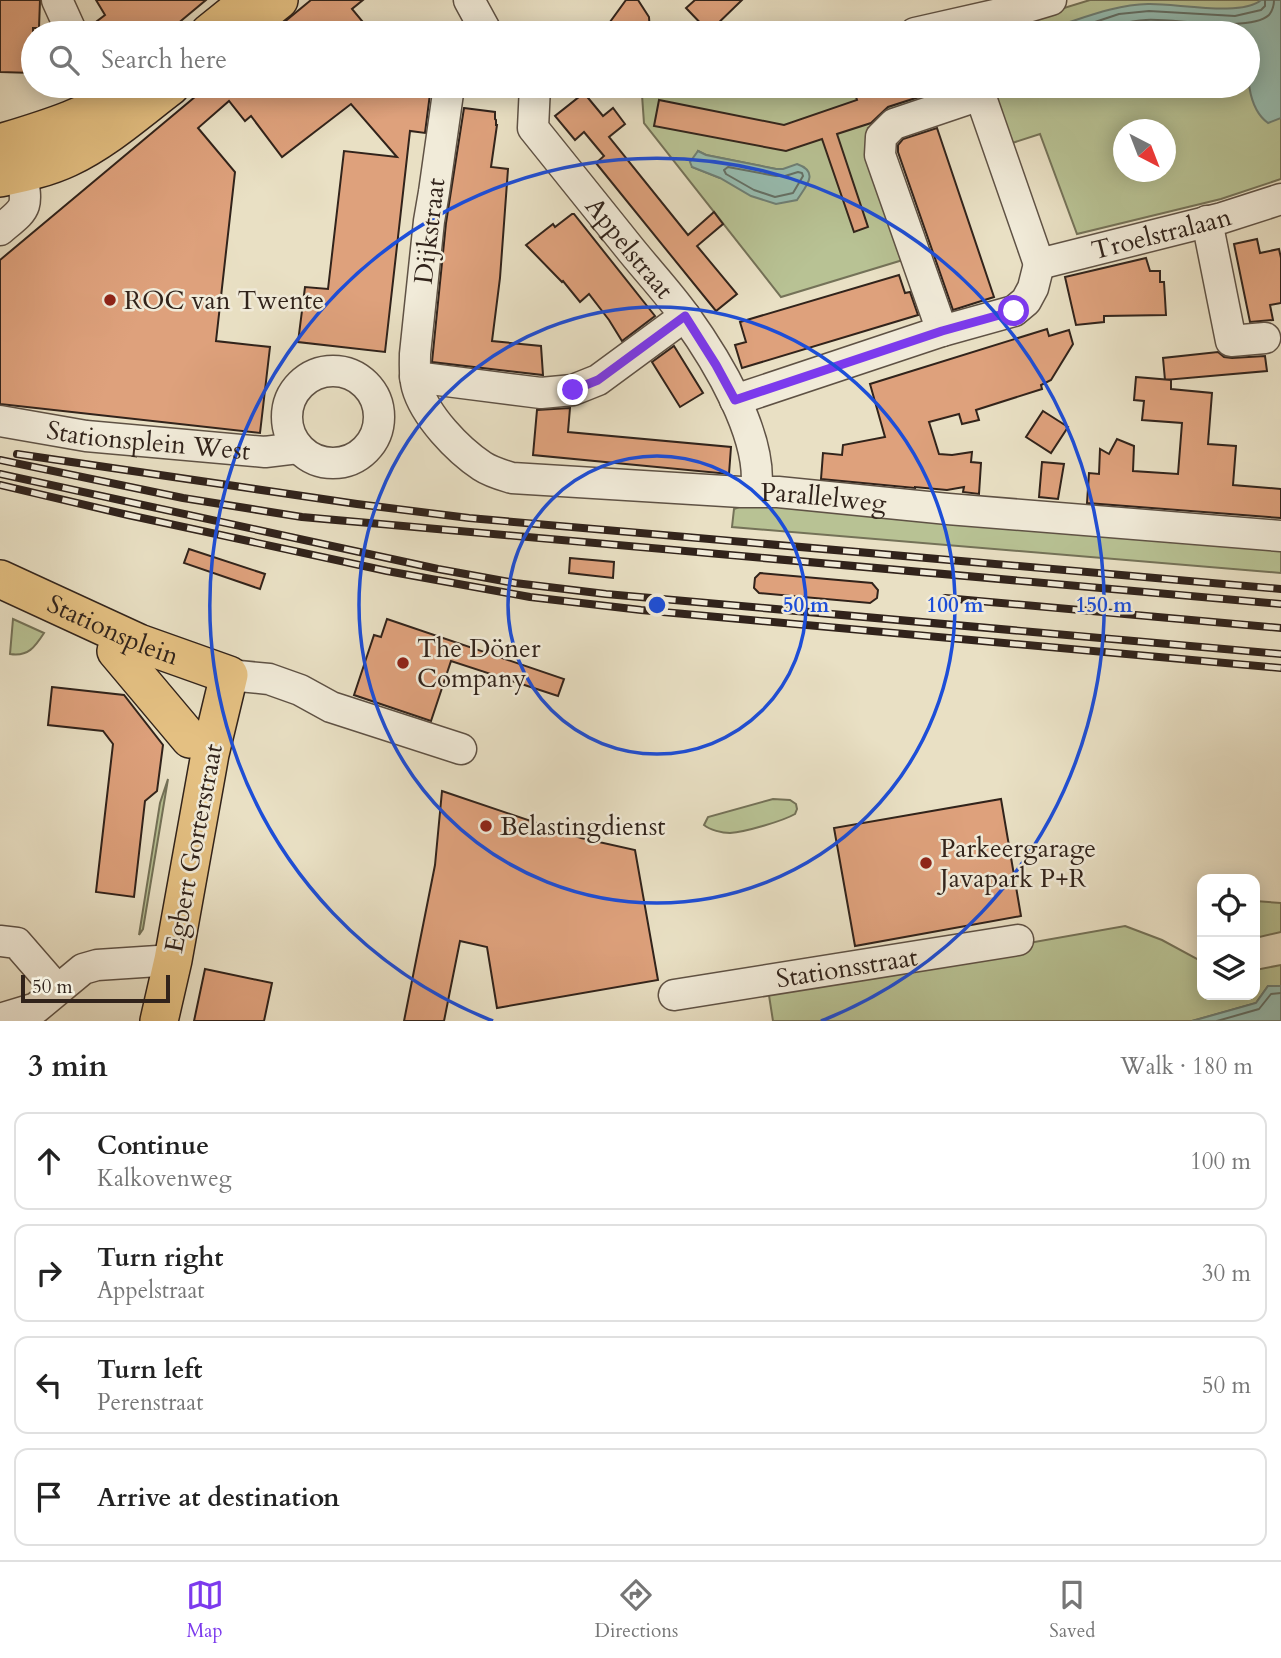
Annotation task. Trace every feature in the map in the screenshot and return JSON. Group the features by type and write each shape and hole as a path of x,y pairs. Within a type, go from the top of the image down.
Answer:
{"main road":[{"path":"224,21 250,0"},
{"path":"253,21 279,0"},
{"path":"0,142 47,129 113,98"},
{"path":"11,176 65,160 91,146 156,98"},
{"name":"Stationsplein","path":"0,579 216,679"},
{"name":"Stationsplein","path":"0,595 158,669 216,679"},
{"name":"Egbert Gorterstraat","path":"116,651 190,739"},
{"name":"Egbert Gorterstraat","path":"159,1021 162,960 190,739 216,679"},
{"name":"Egbert Gorterstraat","path":"139,1021 162,960 207,768 216,679"}],"street":[{"path":"57,0 67,21"},
{"path":"981,21 1051,0"},
{"name":"Dijkstraat","path":"415,377 429,221 447,98"},
{"name":"Appelstraat","path":"534,98 533,128 685,316 716,365 750,434 756,458 756,491"},
{"path":"942,331 880,155 881,137 894,124 958,98"},
{"path":"735,400 942,331 1014,311 1026,301 1033,288 1039,264 981,98"},
{"path":"0,230 23,211 26,198 11,176"},
{"name":"Troelstralaan","path":"1039,264 1281,199"},
{"path":"1207,221 1231,341 1265,338"},
{"path":"415,377 541,393 573,390 598,380 685,316"},
{"name":"Parallelweg","path":"415,377 420,396 452,440 484,468 512,478 756,491 1281,536"},
{"name":"Stationsplein West","path":"0,421 86,436 265,452 298,448"},
{"path":"216,679 312,708 331,706 461,749"},
{"name":"Stationsstraat","path":"674,995 1018,940"},
{"path":"0,941 17,943 57,989"},
{"path":"0,1018 36,1009 83,969 97,964 162,960"}],"green space":[{"path":"1090,0 1281,0 1281,179 1221,199 1077,234 1040,134 1009,144 995,98 1260,98 1260,21 1022,21"},
{"path":"642,98 940,98 868,128 906,259 781,297 644,123","holes":["698,151 783,169 720,178 692,167"]},
{"path":"750,503 1281,544 1281,573 732,527 734,509"},
{"path":"13,619 44,633 34,647 22,654 10,654"},
{"path":"168,779 143,929 139,935 160,803"},
{"path":"773,799 790,800 796,804 795,814 764,826 730,833 716,831 704,825 708,817"},
{"path":"1260,901 1281,903 1281,932 1260,937"},
{"path":"1125,926 1162,940 1197,959 1197,1000 1258,1000 1256,1003 1192,1021 773,1021 768,989"},
{"path":"1281,965 1281,986 1268,986 1260,997 1260,969"}],"water":[{"path":"1261,0 1281,0 1281,118 1268,123 1260,115 1252,98 1260,98 1260,21 1072,21 1133,5 1239,8"},
{"path":"698,151 776,169 797,164 808,171 809,180 797,200 776,204 751,196 720,178 692,167 690,162"},
{"path":"1268,986 1281,986 1281,1021 1192,1021 1256,1003"}],"building":[{"path":"0,0 40,0 39,21 21,21 21,73 0,72"},
{"path":"96,0 206,0 181,21 97,21 105,15"},
{"path":"311,0 363,0 352,9 362,21 286,21"},
{"path":"626,0 638,0 649,21 611,21"},
{"path":"695,0 742,0 720,21 698,21 686,8"},
{"name":"ROC van Twente","path":"194,98 429,98 425,133 410,131 385,352 298,342 305,287 328,289 344,151 397,157 351,104 282,157 251,116 245,121 229,101 198,128 235,172 216,341 270,347 260,433 0,404 0,260"},
{"path":"578,98 588,98 603,116 613,108 625,124 609,137 688,235 714,212 723,224 697,246 737,294 716,311 596,163 604,156 584,132 575,140 555,116"},
{"path":"856,98 916,98 888,107 871,123 837,134 868,227 854,232 822,139 786,151 654,126 659,100 784,125 857,100"},
{"path":"464,108 495,112 497,125 491,167 508,169 500,278 492,341 541,346 543,375 432,362 446,223"},
{"path":"937,128 994,297 953,310 898,152 898,145 903,139"},
{"path":"572,214 655,316 622,341 589,294 580,302 563,281 526,245 553,224 555,227"},
{"path":"1257,239 1260,253 1279,249 1281,303 1270,305 1273,320 1250,322 1234,244"},
{"path":"1146,258 1150,271 1160,271 1160,282 1164,282 1166,315 1104,316 1104,322 1076,325 1065,277"},
{"path":"899,275 905,293 910,292 918,315 742,368 735,345 746,342 740,322"},
{"path":"1047,329 1049,336 1069,330 1073,344 1051,380 1041,385 1042,389 976,410 979,420 962,424 959,414 929,422 939,454 972,452 971,462 981,463 979,494 963,492 964,487 947,490 821,479 823,453 842,455 843,445 885,437 870,384"},
{"path":"674,346 703,393 680,407 652,362"},
{"path":"1218,352 1224,357 1232,358 1265,356 1267,371 1165,380 1163,358"},
{"path":"1136,377 1171,380 1171,389 1212,393 1208,444 1236,446 1233,485 1281,489 1281,518 1087,503 1089,473 1099,474 1100,449 1109,454 1117,439 1134,446 1133,471 1178,474 1182,423 1142,420 1144,401 1134,400"},
{"path":"570,408 568,432 731,447 729,474 533,455 537,410"},
{"path":"1043,411 1068,427 1051,453 1026,437"},
{"path":"1042,462 1064,464 1058,499 1039,497"},
{"path":"189,549 265,574 260,589 184,563"},
{"path":"570,558 614,562 613,578 569,573"},
{"path":"760,573 872,583 878,590 877,598 870,603 759,593 754,588 755,578"},
{"path":"387,619 564,679 558,696 451,661 431,721 354,695 374,635 381,637"},
{"path":"52,687 124,695 163,745 157,791 145,801 134,897 96,892 113,744 103,731 48,725"},
{"path":"442,791 581,838 635,850 658,980 497,1008 487,947 460,941 444,1021 404,1021 435,865"},
{"name":"Parkeergarage Javapark P+R","path":"1001,799 1021,916 855,946 834,828"},
{"path":"205,969 272,983 264,1021 194,1021"}],"railway":[{"path":"17,454 469,518 1281,589"},
{"path":"0,460 183,498 302,517 1281,604"},
{"path":"0,474 438,569 515,583 606,594 1281,654"},
{"path":"0,485 387,571 530,597 641,610 1281,668"},
{"path":"945,598 1281,628"}],"place":[{"name":"ROC van Twente","path":"110,300"},
{"name":"The Döner Company","path":"403,663"},
{"name":"Belastingdienst","path":"486,826"},
{"name":"Parkeergarage Javapark P+R","path":"926,863"}],"route":[{"path":"573,390 598,380 685,316 735,400 942,331 1014,311"}]}
